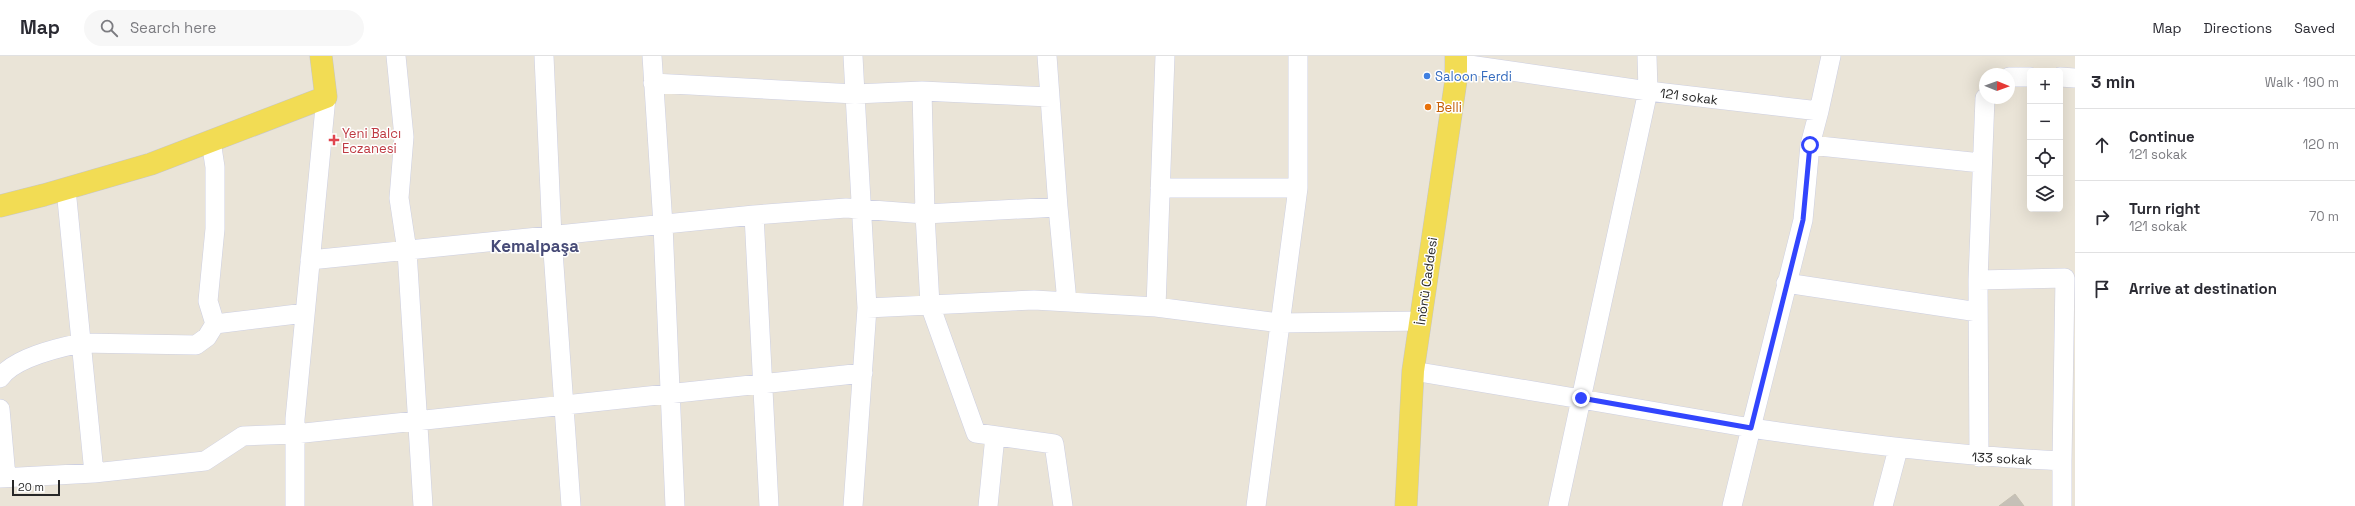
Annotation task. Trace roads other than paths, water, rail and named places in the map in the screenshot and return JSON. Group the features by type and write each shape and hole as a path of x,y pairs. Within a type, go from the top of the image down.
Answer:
{"main road":[{"path":"0,206 66,189 151,164 326,97 321,56"},
{"name":"İnönü Caddesi","path":"1406,506 1413,371 1456,80 1456,59"}],"street":[{"path":"396,56 404,137 399,198 407,251 423,506"},
{"path":"544,56 552,237 571,506"},
{"path":"652,56 663,225 675,506"},
{"path":"853,56 867,308 853,506"},
{"path":"1047,56 1058,208 1067,302"},
{"path":"1156,307 1165,56"},
{"path":"1256,506 1298,188 1298,56"},
{"path":"1456,59 1648,91 1647,56"},
{"path":"1732,506 1786,283 1803,220 1810,145 1832,56"},
{"path":"2015,77 2027,77"},
{"path":"2063,77 2075,78"},
{"path":"653,82 855,94 922,91 1050,97"},
{"path":"922,91 925,214 930,305 976,433 1054,444 1063,506"},
{"name":"121 sokak","path":"1558,506 1648,91 1819,111"},
{"path":"295,506 295,434 326,97"},
{"path":"1979,457 1978,280 1981,163 1985,104"},
{"path":"0,378 7,368 27,359 63,347 81,344 196,346 207,338 215,324 208,301 215,229 215,167 211,141"},
{"path":"1810,145 1981,163"},
{"path":"1160,188 1298,188"},
{"path":"66,189 94,474"},
{"path":"310,260 552,237 754,215 846,208 925,214 1058,208"},
{"path":"754,215 769,506"},
{"path":"1978,280 2070,278 2062,461 2062,506"},
{"path":"1786,283 1978,312"},
{"path":"867,308 1034,300 1156,307 1280,322 1420,321"},
{"path":"215,324 305,313"},
{"path":"1413,371 1581,398 1751,428"},
{"path":"0,409 3,478 94,474 205,461 227,444 243,436 295,434 863,373"},
{"name":"133 sokak","path":"1751,428 1898,449 1979,457 2062,461"},
{"path":"988,506 995,436"},
{"path":"1883,506 1898,449"}],"place":[{"name":"Saloon Ferdi","path":"1427,76"},
{"name":"Belli","path":"1428,107"},
{"name":"Yeni Balcı Eczanesi","path":"334,140"}],"district":[{"name":"Kemalpaşa","path":"535,246"}]}
